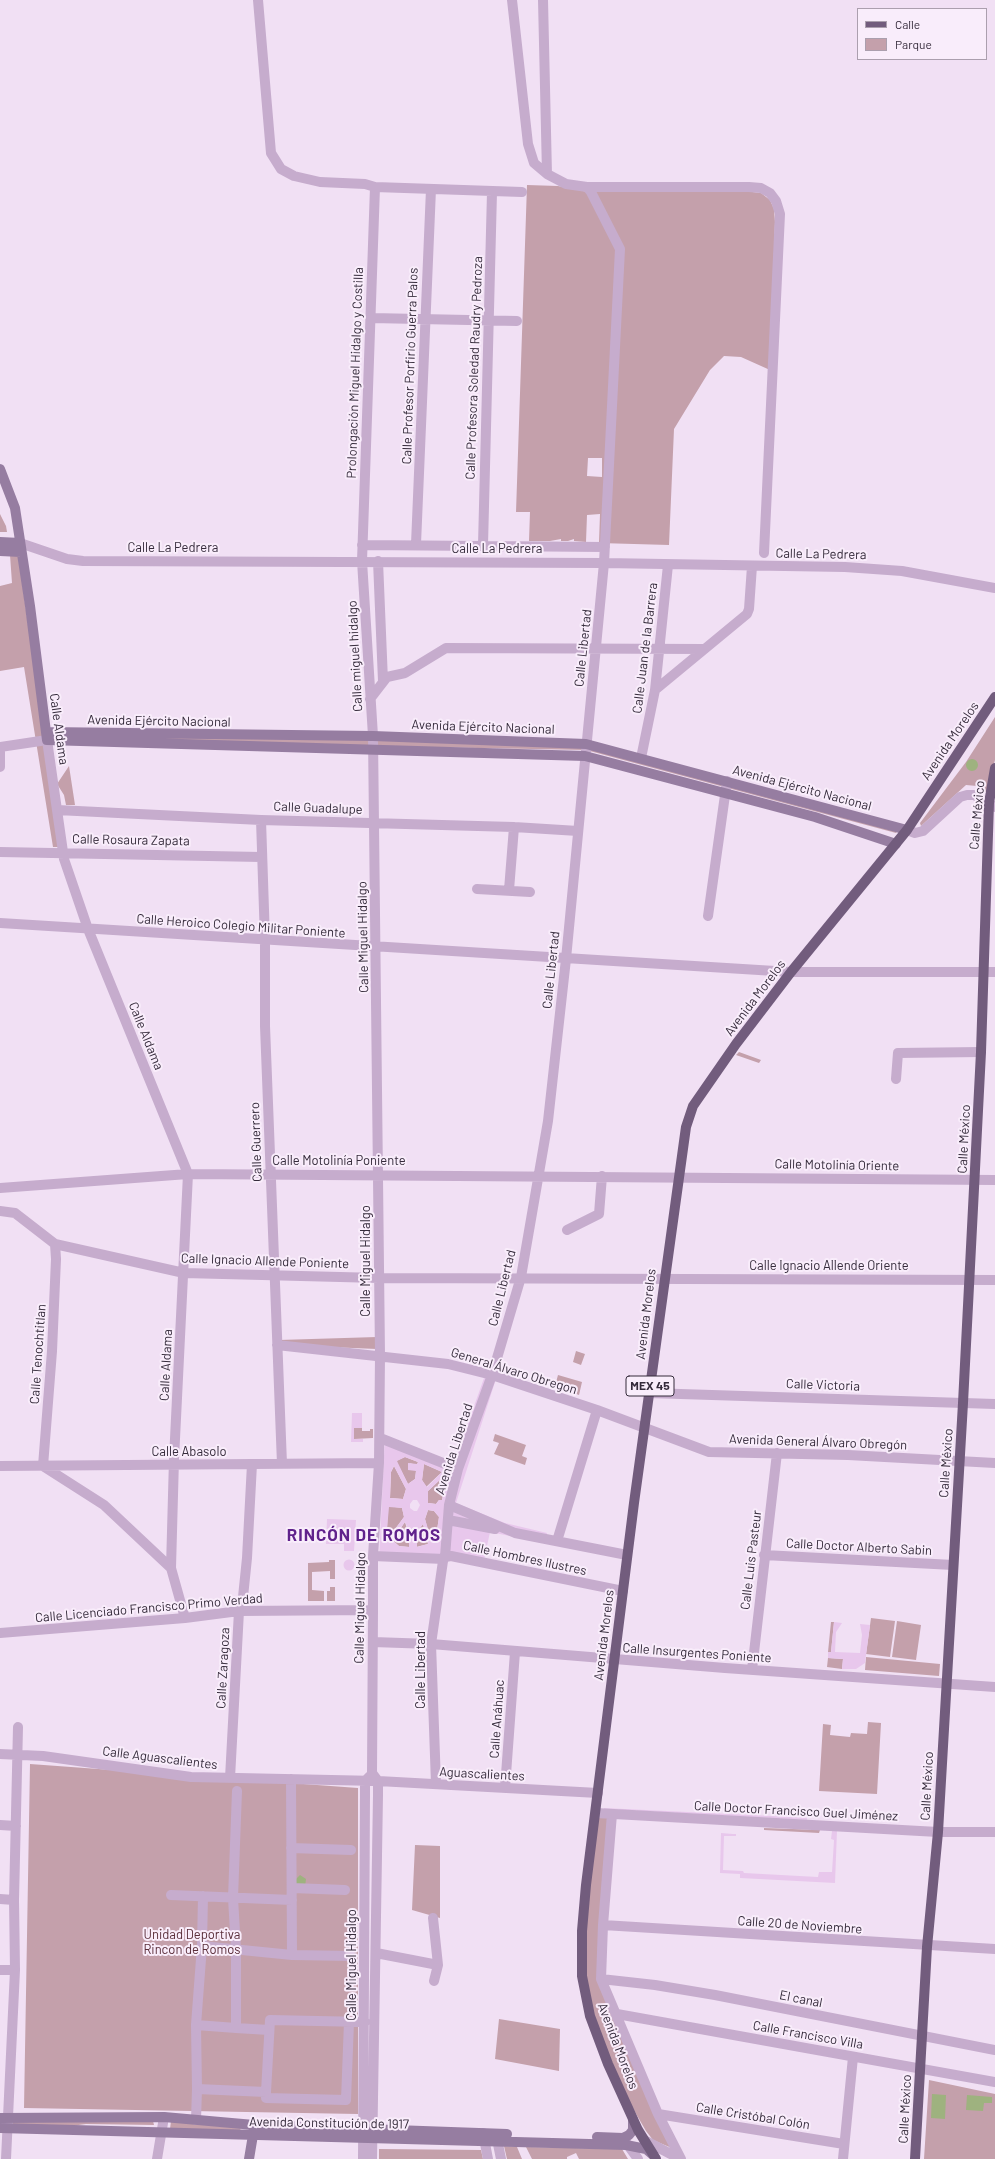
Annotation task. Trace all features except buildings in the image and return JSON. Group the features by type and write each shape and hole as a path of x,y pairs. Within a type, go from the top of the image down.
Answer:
{"main road":[{"name":"Calle Aldama","path":"0,469 15,508 30,606 47,736"},
{"name":"Calle La Pedrera","path":"0,542 20,548"},
{"name":"Calle La Pedrera","path":"0,551 20,548"},
{"name":"Avenida Morelos","path":"651,2151 633,2120 608,2064 590,2016 582,1976 582,1930 627,1556 686,1127 693,1106 736,1044 791,972 908,830 995,697"},
{"name":"Avenida Ejército Nacional","path":"47,736 373,736 586,744 908,830"},
{"name":"Avenida Ejército Nacional","path":"47,736 585,756 815,817 896,844"},
{"name":"Calle México","path":"915,2159 927,1947 938,1832 959,1461 964,1403 995,768"},
{"path":"815,817 819,806"},
{"path":"74,2130 88,2127 155,2128 159,2123 159,2117"},
{"name":"Avenida Constitución de 1917","path":"4,2123 159,2117 196,2120 254,2130"},
{"path":"633,2120 633,2130 625,2141 651,2151"},
{"name":"Avenida Constitución de 1917","path":"4,2123 74,2130 162,2133 254,2130 625,2141 651,2151"},
{"path":"249,2159 254,2130"}],"street":[{"path":"258,0 271,153 281,168 309,180 365,184 375,187 522,192"},
{"path":"512,0 528,144 534,163 547,174 566,184 587,188 762,188 770,193 776,201 780,214 764,553"},
{"path":"543,0 547,174"},
{"name":"Prolongación Miguel Hidalgo y Costilla","path":"362,561 375,187"},
{"name":"Calle Libertad","path":"492,1375 521,1277 548,1121 566,959 604,563 620,249 591,192 587,188"},
{"name":"Calle Profesor Porfirio Guerra Palos","path":"416,544 431,189"},
{"name":"Calle Profesora Soledad Raudry Pedroza","path":"483,545 492,192"},
{"path":"370,318 517,321"},
{"path":"362,545 416,544 605,547"},
{"name":"Calle La Pedrera","path":"20,548 67,559 83,561 604,563 885,569 995,588"},
{"name":"Calle miguel hidalgo","path":"362,561 373,748"},
{"path":"378,562 384,681"},
{"name":"Calle Juan de la Barrera","path":"641,758 655,690 668,565"},
{"path":"655,690 743,618 749,609 752,566"},
{"path":"365,614 380,617"},
{"path":"370,699 384,681 393,675 405,673 446,648 704,649"},
{"path":"0,767 0,748 47,736"},
{"name":"Calle Aldama","path":"47,736 62,852 88,929 188,1174 174,1465 171,1568 186,1618"},
{"name":"Calle Miguel Hidalgo","path":"363,2159 375,2086 376,1953 373,1556 380,1438 379,1174 373,748"},
{"path":"708,916 728,781"},
{"path":"908,830 915,833 923,832 960,797 974,795 992,805"},
{"name":"Calle Guadalupe","path":"57,810 261,820 373,822 578,831"},
{"name":"Calle Guerrero","path":"261,820 261,857 265,940 265,1026 276,1345 282,1464"},
{"path":"509,890 514,827"},
{"name":"Calle Rosaura Zapata","path":"0,852 261,857"},
{"path":"477,888 530,892"},
{"name":"Calle Heroico Colegio Militar Poniente","path":"0,923 791,972 995,972"},
{"path":"896,1079 898,1053 981,1052"},
{"name":"Calle Motolinía Poniente","path":"0,1188 188,1174 678,1177"},
{"path":"567,1230 599,1214 602,1176"},
{"name":"Calle Motolinía Oriente","path":"678,1177 995,1180"},
{"name":"Calle Ignacio Allende Poniente","path":"0,1211 15,1213 55,1244 184,1273 379,1278 521,1277 664,1279"},
{"name":"Calle Tenochtitlan","path":"43,1466 52,1351 56,1259 55,1244"},
{"name":"Calle Ignacio Allende Oriente","path":"664,1279 995,1280"},
{"name":"General Álvaro Obregon","path":"276,1345 380,1355 448,1364 492,1375 644,1427"},
{"name":"Avenida Libertad","path":"445,1558 449,1505 458,1469 492,1375"},
{"name":"Calle Victoria","path":"649,1393 995,1404"},
{"path":"557,1541 597,1410"},
{"name":"Avenida General Álvaro Obregón","path":"644,1427 709,1452 777,1453 995,1463"},
{"path":"380,1438 458,1469"},
{"name":"Calle Luis Pasteur","path":"752,1670 764,1555 777,1453"},
{"name":"Calle Abasolo","path":"0,1466 379,1463"},
{"name":"Calle Zaragoza","path":"230,1778 240,1611 246,1565 252,1464"},
{"path":"43,1466 104,1505 171,1568"},
{"path":"449,1505 515,1532"},
{"path":"448,1520 515,1532 627,1556"},
{"name":"Calle Doctor Alberto Sabin","path":"764,1555 953,1565"},
{"name":"Calle Hombres Ilustres","path":"373,1556 445,1558 451,1556 623,1591"},
{"name":"Calle Libertad","path":"436,1784 431,1644 445,1558"},
{"name":"Calle Licenciado Francisco Primo Verdad","path":"0,1633 186,1618 240,1611 373,1610"},
{"name":"Calle Insurgentes Poniente","path":"373,1642 431,1644 615,1660 995,1687"},
{"name":"Calle Anáhuac","path":"505,1788 515,1652"},
{"path":"6,2159 4,2123 11,2046 15,1970 14,1900 18,1727"},
{"name":"Calle Aguascalientes","path":"0,1754 43,1756 191,1777 365,1781"},
{"path":"365,1781 375,1777"},
{"name":"Aguascalientes","path":"375,1777 436,1784 598,1793"},
{"path":"291,1779 292,1955"},
{"name":"Calle Miguel Hidalgo","path":"365,1781 365,2022 367,2134 372,2159"},
{"path":"236,2028 236,1949 233,1898 238,1791"},
{"name":"Calle Doctor Francisco Guel Jiménez","path":"596,1813 938,1832 995,1832"},
{"name":"Avenida Morelos","path":"612,1814 603,1925 601,1979 658,2114 680,2159"},
{"path":"0,1825 16,1826"},
{"path":"291,1848 352,1850"},
{"path":"292,1888 345,1890"},
{"path":"171,1895 292,1900"},
{"path":"196,2120 196,2025 202,1946 203,1896"},
{"path":"0,1899 14,1900"},
{"path":"433,1918 438,1965 434,1981"},
{"name":"Calle 20 de Noviembre","path":"603,1925 927,1947 995,1949"},
{"path":"202,1946 292,1955 351,1956"},
{"path":"376,1953 438,1965"},
{"path":"0,1970 15,1970"},
{"name":"El canal","path":"601,1979 655,1985 708,1994 995,2050"},
{"name":"Calle Francisco Villa","path":"617,2014 995,2082"},
{"path":"349,2022 346,2100 266,2098 270,2020 365,2022"},
{"path":"196,2025 269,2030"},
{"path":"0,2046 11,2046"},
{"path":"843,2159 852,2057"},
{"path":"197,2089 266,2092"},
{"name":"Calle Cristóbal Colón","path":"658,2114 844,2144"},
{"path":"157,2159 162,2133 159,2117"},
{"path":"484,2137 488,2159"},
{"path":"496,2137 501,2159"},
{"path":"625,2141 638,2159"},
{"name":"Avenida Morelos","path":"651,2151 680,2159"}],"green space":[{"path":"527,185 558,186 588,192 744,191 761,193 770,200 774,209 775,222 770,370 741,357 724,356 710,370 674,429 669,545 599,543 600,514 587,515 586,542 574,541 574,539 568,541 561,541 561,539 550,541 529,541 530,512 516,512","holes":["588,458 602,458 602,477 587,476"]},
{"path":"0,514 6,526 7,532 0,532"},
{"path":"18,553 59,847 53,847 24,667 0,671 0,586 12,583 10,555"},
{"path":"995,717 995,760 987,793 977,786 966,785 921,826 920,823 966,762"},
{"path":"49,733 586,744 900,827 896,833 586,750 49,740"},
{"path":"69,766 75,805 66,805 64,795 57,784"},
{"path":"739,1052 761,1060 759,1063 736,1055"},
{"path":"377,1337 377,1349 280,1345 279,1340"},
{"path":"576,1351 585,1354 581,1365 573,1362"},
{"path":"558,1375 582,1382 579,1395 555,1386"},
{"path":"354,1428 362,1428 362,1431 370,1431 370,1429 373,1429 373,1438 354,1439"},
{"path":"495,1434 526,1445 522,1456 527,1458 525,1465 494,1454 499,1443 493,1441"},
{"path":"405,1457 418,1462 417,1465 409,1463 416,1471 415,1479 408,1484 396,1461"},
{"path":"424,1464 442,1472 426,1487 422,1480"},
{"path":"394,1466 406,1489 403,1499 390,1498 391,1472"},
{"path":"444,1476 445,1486 442,1500 439,1500 436,1504 428,1503 428,1491"},
{"path":"388,1506 402,1508 404,1517 390,1536 387,1529"},
{"path":"428,1510 434,1511 439,1517 436,1537 431,1542 425,1519"},
{"path":"405,1522 409,1536 409,1547 399,1546 392,1540"},
{"path":"423,1524 428,1544 416,1547 417,1532"},
{"path":"329,1560 335,1560 335,1579 330,1579 330,1571 312,1572 312,1590 324,1591 324,1601 308,1601 308,1563 329,1562"},
{"path":"330,1587 335,1587 335,1601 327,1601 327,1591 330,1591"},
{"path":"871,1618 895,1621 890,1657 866,1654"},
{"path":"897,1621 921,1625 916,1660 892,1657"},
{"path":"831,1622 834,1622 831,1652 828,1652"},
{"path":"866,1657 940,1664 939,1676 865,1670"},
{"path":"828,1658 843,1659 842,1669 827,1667"},
{"path":"868,1722 881,1723 877,1794 819,1791 823,1724 831,1725 830,1735 850,1737 851,1733 867,1734"},
{"name":"Unidad Deportiva Rincon de Romos","path":"30,1764 358,1788 358,2114 24,2108"},
{"path":"596,1813 616,1815 601,1979 674,2149 653,2140 646,2131 609,2067 588,2005 582,1939"},
{"path":"764,1828 820,1830 819,1833 764,1830"},
{"path":"415,1845 440,1846 440,1918 412,1910"},
{"path":"499,2019 560,2029 559,2071 495,2059"},
{"path":"929,2080 995,2094 995,2159 924,2159"},
{"path":"13,2121 153,2121 154,2125 13,2125"},
{"path":"171,2121 241,2127 240,2131 170,2129"},
{"path":"504,2146 517,2147 522,2159 507,2159"},
{"path":"526,2147 622,2149 628,2159 579,2159 576,2153 567,2157 567,2159 532,2159"},
{"path":"379,2149 481,2150 483,2159 379,2159"}],"shaded area":[{"path":"970,759 974,759 978,765 974,771 970,771 966,767 966,763"},
{"path":"484,1378 495,1382 456,1503 505,1523 547,1533 545,1543 490,1532 484,1560 379,1560 385,1435 454,1463","holes":["405,1457 418,1462 417,1464 408,1463 408,1470 416,1471 415,1479 408,1484 397,1461","424,1464 442,1472 427,1487 422,1480","394,1466 406,1489 403,1499 390,1498 391,1472","444,1476 445,1486 442,1500 439,1500 436,1504 428,1503 428,1491","413,1500 417,1500 420,1505 417,1511 410,1508 410,1504","389,1507 402,1508 404,1517 390,1536 387,1529","428,1510 434,1511 439,1517 436,1537 432,1542 425,1519","405,1522 408,1529 405,1529 404,1536 409,1536 409,1547 399,1546 392,1540","423,1524 428,1544 417,1547 417,1532"]},
{"path":"352,1413 362,1413 362,1428 354,1428 354,1439 363,1439 363,1442 351,1442"},
{"path":"327,1519 356,1520 354,1551 344,1551 344,1544 326,1544"},
{"path":"349,1559 353,1561 355,1565 353,1569 349,1571 345,1569 343,1565 345,1561"},
{"path":"834,1622 842,1623 836,1632 835,1652 860,1653 862,1635 860,1624 870,1625 865,1663 856,1669 842,1669 843,1659 828,1658 828,1652 831,1652"},
{"path":"604,1809 807,1818 807,1820"},
{"path":"832,1831 837,1831 835,1883 740,1878 740,1874 720,1873 721,1833 736,1834 736,1836 724,1836 723,1870 743,1871 744,1873 818,1877 819,1872 832,1872 834,1840 831,1839"},
{"path":"300,1875 306,1879 305,1887 296,1887 296,1879"},
{"path":"932,2094 946,2095 945,2119 931,2118"},
{"path":"967,2095 992,2097 992,2103 984,2103 983,2111 966,2110"}],"district":[{"name":"RINCÓN DE ROMOS","path":"364,1535"}]}
